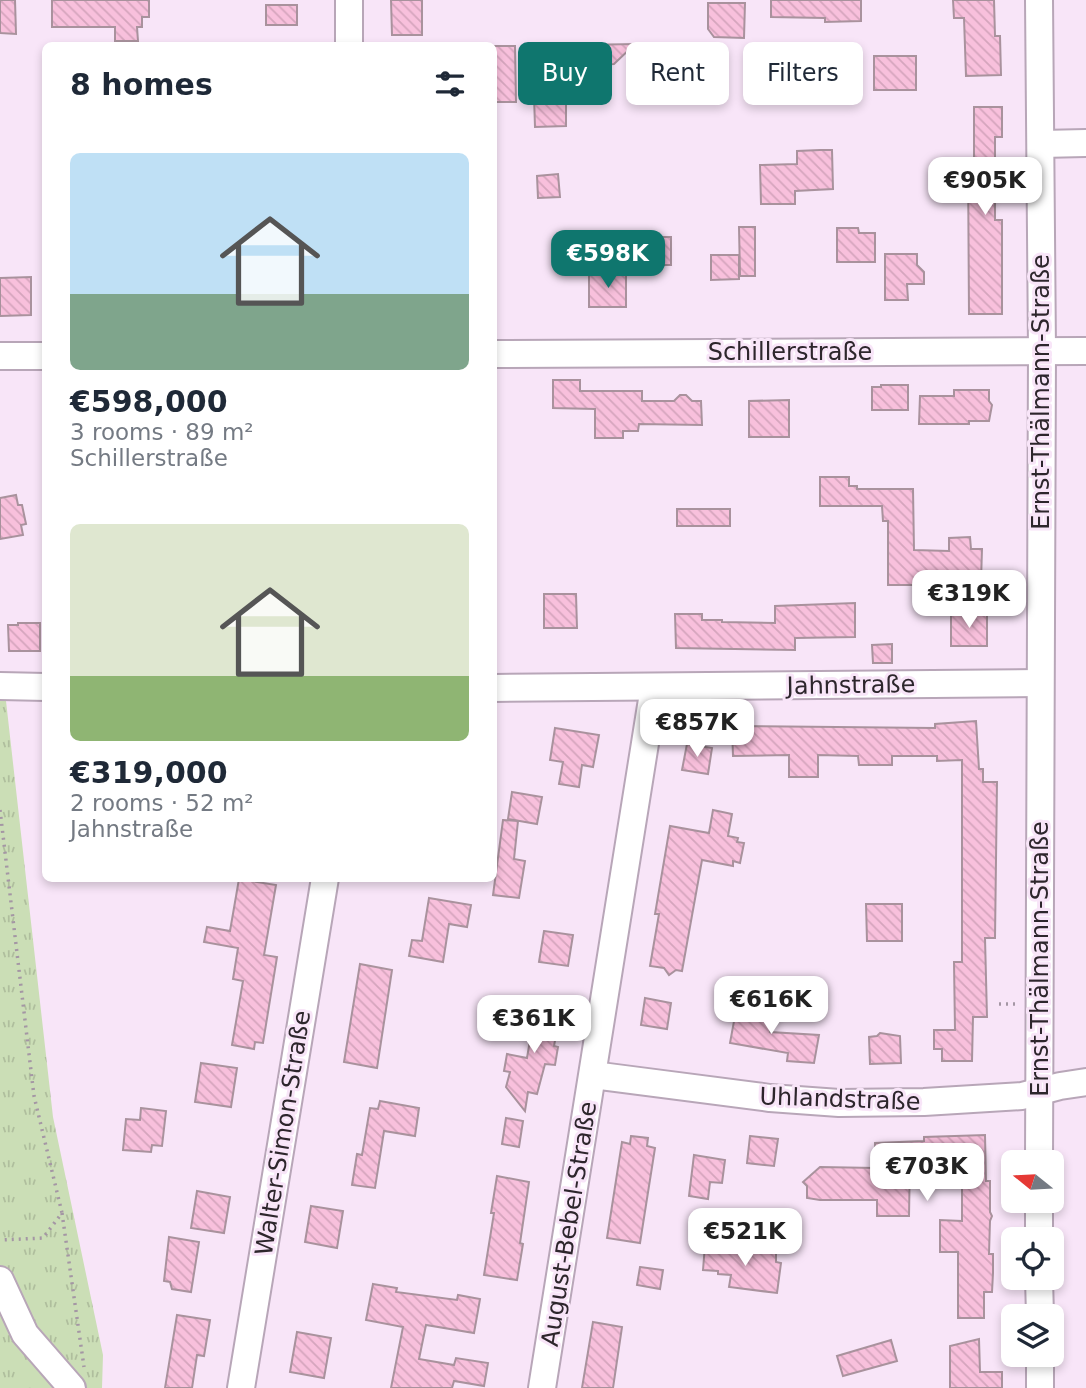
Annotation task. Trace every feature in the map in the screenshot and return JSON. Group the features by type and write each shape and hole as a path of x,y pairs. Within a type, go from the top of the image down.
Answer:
{"street":[{"path":"349,0 349,42"},
{"name":"Ernst-Thälmann-Straße","path":"1039,0 1042,351 1039,1150"},
{"path":"1041,144 1086,143"},
{"name":"Schillerstraße","path":"497,354 1086,351"},
{"path":"0,356 42,356"},
{"name":"Jahnstraße","path":"497,688 1040,683"},
{"path":"0,687 42,687"},
{"name":"August-Bebel-Straße","path":"542,1388 654,687"},
{"name":"Walter-Simon-Straße","path":"241,1388 324,882"},
{"name":"Uhlandstraße","path":"593,1075 770,1098 839,1103 933,1102 1022,1096 1086,1082"},
{"path":"0,1280 25,1334 79,1381"},
{"path":"1040,1367 1040,1388"}],"path":[{"path":"0,810 34,1096 62,1213 79,1381"},
{"path":"999,1004 1022,1004"},
{"path":"0,1240 43,1238 62,1213"}],"green space":[{"path":"0,701 6,701 53,1117 103,1355 102,1388 0,1388"}],"building":[{"path":"0,0 15,0 16,34 0,33"},
{"path":"52,0 149,0 149,17 142,17 142,27 137,27 138,41 115,41 115,27 52,27"},
{"path":"391,0 422,0 422,35 392,35"},
{"path":"771,0 861,0 861,21 825,22 825,18 771,17"},
{"path":"953,0 994,0 995,36 1000,36 1001,75 966,76 964,18 954,18"},
{"path":"708,3 745,3 744,38 714,37 708,29"},
{"path":"266,5 297,5 297,25 266,25"},
{"path":"612,44 626,44 626,53 612,64"},
{"path":"497,46 515,46 516,102 497,102"},
{"path":"874,56 916,56 916,90 874,90"},
{"path":"534,105 566,105 566,126 535,127"},
{"path":"974,107 1002,107 1002,137 995,137 995,220 1002,220 1002,314 969,314 968,161 974,161"},
{"path":"832,150 833,189 795,191 795,204 761,204 760,165 797,164 797,151"},
{"path":"558,174 560,197 538,198 537,176"},
{"path":"739,227 755,227 755,276 740,276"},
{"path":"837,228 858,228 859,233 875,233 875,262 837,262"},
{"path":"637,237 671,237 671,265 637,265"},
{"path":"885,254 917,254 917,265 924,272 924,284 907,284 908,300 885,300"},
{"path":"711,255 739,255 739,279 711,280"},
{"path":"589,273 626,273 626,307 589,307"},
{"path":"31,277 31,315 0,316 0,278"},
{"path":"553,380 580,380 580,391 642,391 642,401 674,401 680,395 686,395 692,401 701,401 702,425 639,424 638,431 623,431 623,438 595,438 595,409 553,408"},
{"path":"908,385 908,410 872,410 872,387"},
{"path":"954,390 989,390 989,401 992,405 989,421 969,421 969,424 919,424 920,396 954,396"},
{"path":"789,400 789,437 749,437 749,401"},
{"path":"820,477 849,477 849,486 857,486 857,489 913,489 914,550 949,551 949,538 970,537 971,549 982,549 981,581 931,581 931,585 888,585 888,521 883,521 882,506 820,506"},
{"path":"16,495 18,505 22,505 26,524 21,525 23,535 0,539 0,498"},
{"path":"677,509 730,509 730,526 677,526"},
{"path":"544,594 576,594 577,628 544,628"},
{"path":"855,603 855,637 795,638 795,650 676,648 675,614 702,614 702,620 722,622 775,623 775,606"},
{"path":"951,614 987,614 987,646 951,646"},
{"path":"40,623 40,651 9,651 8,625"},
{"path":"892,644 892,663 873,663 872,645"},
{"path":"976,721 979,769 983,769 983,782 997,782 995,938 985,938 987,1017 973,1017 972,1061 942,1061 942,1049 934,1049 934,1030 955,1030 954,962 962,962 962,760 937,761 937,756 892,756 892,765 859,765 858,756 818,755 818,777 789,777 789,755 733,756 732,726 935,728 935,724"},
{"path":"555,728 599,735 593,767 582,765 579,787 559,784 563,762 550,760"},
{"path":"687,744 712,748 708,774 682,770"},
{"path":"512,792 542,797 537,824 508,819"},
{"path":"713,810 732,814 728,836 738,838 737,842 744,843 740,863 733,861 733,866 702,860 682,971 676,970 669,975 664,968 650,966 659,914 655,914 670,826 709,833"},
{"path":"503,820 518,821 514,859 525,861 519,898 493,895 495,882 497,882"},
{"path":"238,882 276,885 264,955 277,957 263,1043 255,1042 254,1049 232,1045 243,981 233,979 238,948 204,942 207,927 230,931"},
{"path":"429,898 471,905 467,927 449,924 443,962 409,956 412,940 422,941"},
{"path":"866,904 902,904 902,941 867,941"},
{"path":"544,931 573,935 568,966 539,962"},
{"path":"360,964 392,970 377,1068 344,1062"},
{"path":"645,998 671,1003 667,1029 641,1025"},
{"path":"536,1004 561,1008 554,1046 558,1047 555,1065 545,1064 537,1094 528,1092 525,1111 506,1087 510,1072 504,1071 507,1054 527,1058"},
{"path":"737,1005 774,1011 770,1032 819,1035 814,1063 787,1061 788,1053 730,1043"},
{"path":"880,1033 900,1036 901,1063 870,1064 869,1037"},
{"path":"201,1063 237,1068 231,1107 195,1102"},
{"path":"380,1101 419,1108 415,1136 384,1131 375,1188 352,1185 357,1154 362,1155 370,1108 378,1109"},
{"path":"141,1108 166,1111 162,1146 152,1145 151,1152 123,1150 126,1119 140,1120"},
{"path":"506,1118 523,1121 519,1147 502,1144"},
{"path":"985,1135 986,1181 990,1181 992,1216 989,1254 993,1254 993,1273 992,1292 984,1292 984,1318 958,1318 958,1252 940,1252 940,1220 962,1221 962,1169 956,1169 956,1159 910,1159 909,1216 877,1216 877,1200 807,1198 807,1186 803,1182 820,1167 876,1168 875,1143 924,1141 924,1137"},
{"path":"631,1136 648,1138 647,1146 655,1148 640,1243 607,1238 622,1142 630,1144"},
{"path":"750,1136 778,1139 774,1166 747,1163"},
{"path":"694,1155 725,1160 722,1183 710,1182 708,1199 689,1196"},
{"path":"497,1176 529,1182 517,1280 484,1275"},
{"path":"197,1191 230,1197 224,1233 191,1228"},
{"path":"311,1206 343,1211 337,1248 305,1242"},
{"path":"169,1237 199,1242 191,1292 172,1289 170,1282 164,1281"},
{"path":"705,1245 776,1253 776,1262 781,1263 777,1293 729,1287 731,1275 703,1270"},
{"path":"640,1267 663,1270 660,1289 637,1285"},
{"path":"373,1284 397,1288 396,1292 457,1300 458,1295 480,1299 474,1333 426,1325 419,1359 454,1365 456,1358 488,1363 484,1386 454,1381 452,1388 391,1388 403,1327 366,1320"},
{"path":"177,1315 210,1320 204,1356 197,1355 192,1388 165,1388"},
{"path":"593,1322 622,1327 613,1388 582,1388"},
{"path":"297,1332 331,1338 324,1378 290,1372"},
{"path":"979,1339 980,1372 1002,1372 1002,1388 950,1388 950,1346"},
{"path":"891,1340 897,1361 843,1376 837,1356"}]}
